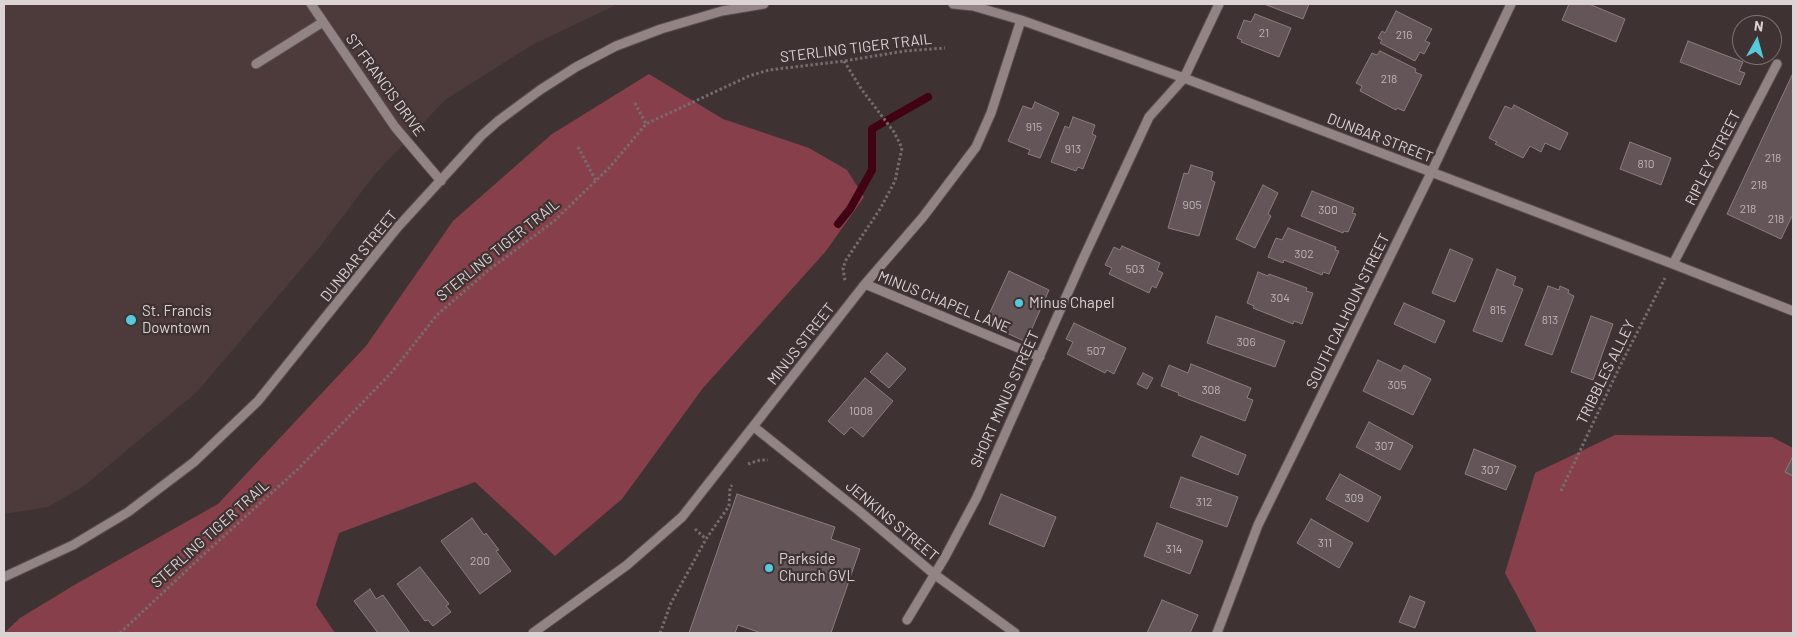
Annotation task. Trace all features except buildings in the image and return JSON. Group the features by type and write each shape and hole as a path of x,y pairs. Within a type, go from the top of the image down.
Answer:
{"street":[{"name":"ST FRANCIS DRIVE","path":"311,4 395,127 441,181"},
{"name":"DUNBAR STREET","path":"4,577 73,545 128,512 194,462 258,401 398,228 481,136 498,121 540,90 576,67 616,46 661,29 722,11 764,4"},
{"name":"DUNBAR STREET","path":"954,4 973,6 1021,20 1184,78 1793,311"},
{"name":"SHORT MINUS STREET","path":"907,620 945,557 977,497 1082,261 1149,117 1184,78 1218,4"},
{"name":"SOUTH CALHOUN STREET","path":"1217,633 1258,525 1431,173 1510,4"},
{"name":"MINUS STREET","path":"533,633 543,630 627,565 682,517 865,284 924,217 976,147 991,113 1021,20"},
{"path":"256,64 324,22"},
{"name":"RIPLEY STREET","path":"1673,264 1776,65"},
{"name":"MINUS CHAPEL LANE","path":"865,284 1040,357"},
{"name":"JENKINS STREET","path":"754,426 934,574 1015,633"}],"path":[{"name":"STERLING TIGER TRAIL","path":"120,633 298,469 392,372 437,314 490,269 554,221 609,168 646,124 749,76 769,70 905,51 945,48"},
{"path":"844,61 862,90 894,132 902,148 894,181 880,209 846,260 843,268 846,284"},
{"path":"635,103 646,124"},
{"path":"578,146 596,181"},
{"name":"TRIBBLES ALLEY","path":"1561,491 1620,366 1673,264"},
{"path":"745,466 752,462 769,460"},
{"path":"660,633 671,603 706,539 729,506 730,488 734,481"}],"shaded area":[{"name":"St. Francis Downtown","path":"4,4 618,4 532,45 445,100 375,174 319,248 197,392 84,486 48,507 4,514"},
{"path":"649,74 723,119 809,148 847,170 864,197 826,251 703,388 622,499 555,556 475,482 339,533 316,605 335,633 4,633 20,618 76,584 218,504 366,346 453,221 552,134"},
{"path":"1615,435 1772,437 1793,448 1793,633 1537,633 1505,573 1535,473"}],"waterway":[{"path":"838,224 850,209 872,170 872,129 928,97"}],"place":[{"name":"Minus Chapel","path":"1019,303"},
{"name":"St. Francis Downtown","path":"131,320"},
{"name":"Parkside Church GVL","path":"769,568"}]}
